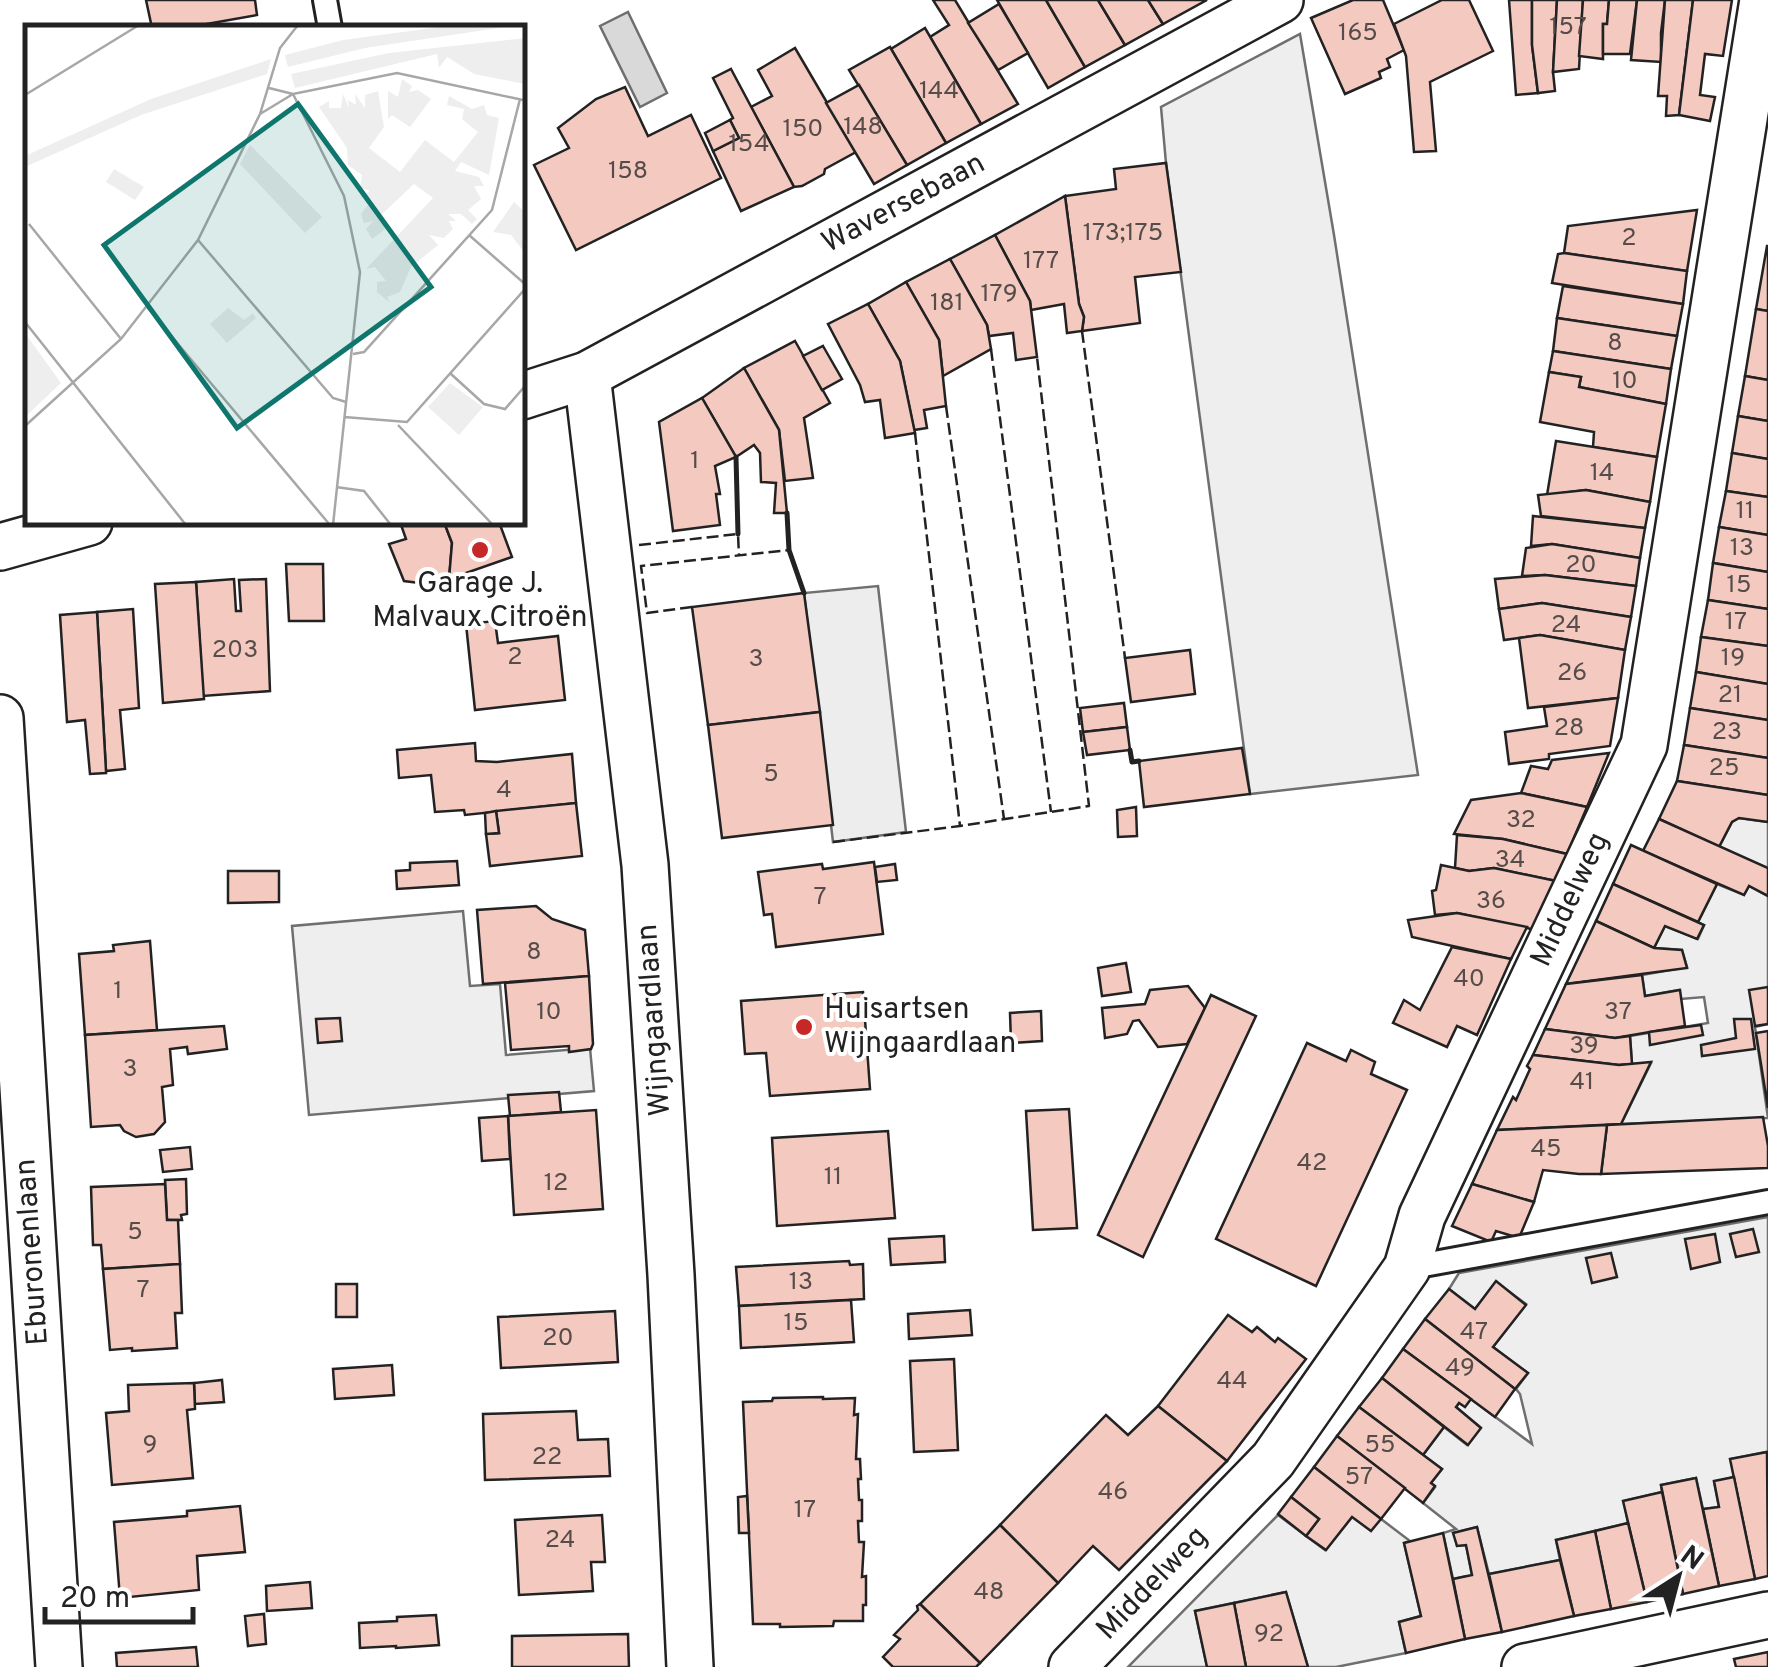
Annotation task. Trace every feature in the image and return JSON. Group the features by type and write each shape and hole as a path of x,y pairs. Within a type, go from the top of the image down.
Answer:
{"street":[{"name":"Waversebaan","path":"525,395 587,375 1280,0"},
{"name":"Middelweg","path":"1072,1667 1273,1460 1408,1268 1422,1216 1644,745 1763,0"},
{"name":"Wijngaardlaan","path":"587,375 645,865 690,1667"},
{"path":"0,547 78,525"},
{"name":"Eburonenlaan","path":"0,718 59,1667"},
{"path":"1524,1667 1768,1615"}],"lane":[{"path":"325,0 329,25"},
{"path":"1408,1268 1768,1202"}],"shaded area":[{"path":"628,12 667,93 640,107 600,26"},
{"path":"1300,34 1418,775 1250,794 1161,107"},
{"path":"878,586 906,832 833,842 804,593"},
{"path":"1739,818 1768,822 1768,868 1719,847 1732,822"},
{"path":"1717,884 1744,895 1749,886 1768,896 1768,1024 1755,1027 1768,1118 1621,1124 1651,1063 1632,1064 1630,1036 1708,1023 1704,997 1681,999 1679,990 1645,996 1642,975 1687,967 1682,950 1654,948 1665,926 1698,939 1704,925 1698,922"},
{"path":"463,911 470,986 500,984 506,1055 590,1048 594,1091 309,1115 292,926"},
{"path":"1768,1217 1768,1460 1766,1452 1731,1459 1734,1477 1714,1482 1719,1507 1703,1509 1696,1478 1661,1485 1662,1492 1624,1501 1628,1523 1556,1540 1560,1560 1489,1574 1477,1527 1454,1533 1457,1546 1466,1545 1472,1575 1453,1579 1443,1533 1456,1529 1423,1503 1442,1469 1423,1455 1444,1427 1467,1445 1480,1427 1456,1407 1471,1399 1532,1444 1516,1389 1528,1373 1493,1347 1526,1304 1496,1282 1475,1309 1449,1289 1459,1273"},
{"path":"1278,1515 1325,1550 1352,1517 1381,1519 1410,1541 1404,1543 1421,1616 1399,1622 1406,1653 1336,1667 1308,1667 1286,1592 1195,1611 1207,1667 1128,1667"}],"building":[{"path":"146,0 255,0 257,15 201,25 151,25"},
{"path":"933,0 955,0 1018,104 981,124 930,37 949,25"},
{"path":"997,0 1046,0 1085,67 1048,88"},
{"path":"1046,0 1098,0 1125,45 1085,67"},
{"path":"1098,0 1148,0 1163,24 1125,45"},
{"path":"1148,0 1207,0 1163,24"},
{"path":"1353,0 1383,0 1404,50 1387,59 1390,67 1379,72 1381,78 1345,94 1311,18"},
{"path":"1442,0 1469,0 1493,51 1430,82 1436,151 1414,152 1406,56 1394,24"},
{"path":"1509,0 1532,0 1538,93 1516,95"},
{"path":"1532,0 1557,0 1555,91 1538,93"},
{"path":"1557,0 1583,0 1579,69 1553,72"},
{"path":"1583,0 1609,0 1607,24 1603,24 1603,59 1579,56"},
{"path":"1609,0 1637,0 1630,54 1603,54 1603,24 1607,24"},
{"path":"1637,0 1665,0 1661,62 1631,60"},
{"path":"1665,0 1693,0 1679,115 1666,116 1667,96 1658,96"},
{"path":"1693,0 1732,0 1723,56 1705,54 1700,95 1715,97 1710,121 1679,115"},
{"path":"999,4 1028,53 998,70 968,23"},
{"path":"925,28 981,124 946,143 891,49"},
{"path":"890,47 946,143 907,165 849,70"},
{"path":"795,48 856,152 825,169 824,174 794,187 751,107 772,96 758,70"},
{"path":"731,69 794,187 741,211 713,151 739,138 713,78"},
{"path":"859,85 907,165 874,184 826,103"},
{"path":"625,87 648,136 691,115 721,178 576,250 534,165 569,148 558,128 596,99"},
{"path":"730,120 739,138 713,151 705,133"},
{"path":"1166,163 1181,272 1135,277 1140,323 1082,331 1084,317 1065,196 1116,189 1114,169"},
{"path":"1065,196 1084,317 1082,331 1067,333 1064,304 1031,310 995,235"},
{"path":"1697,210 1687,271 1564,253 1568,226"},
{"path":"995,235 1030,301 1037,357 1016,360 1013,333 989,336 987,325 950,259"},
{"path":"1768,246 1768,311 1756,309"},
{"path":"1558,254 1687,271 1683,304 1552,283"},
{"path":"950,259 987,325 991,349 943,376 939,340 906,282"},
{"path":"906,282 939,340 946,406 924,410 927,428 914,430 900,361 868,304"},
{"path":"1563,286 1683,304 1677,336 1557,318"},
{"path":"868,304 900,361 915,433 885,438 880,400 865,402 828,324"},
{"path":"1756,309 1768,311 1768,380 1745,376"},
{"path":"1557,318 1677,336 1671,369 1553,351"},
{"path":"795,341 830,403 804,418 813,478 785,481 779,430 744,368"},
{"path":"823,346 842,379 822,390 803,356"},
{"path":"1553,351 1671,369 1666,404 1579,387 1581,377 1549,372"},
{"path":"744,368 779,430 787,513 774,513 776,483 761,482 760,453 754,445 736,457 702,398"},
{"path":"1549,372 1581,377 1579,387 1666,404 1657,457 1593,447 1594,432 1540,422"},
{"path":"1745,376 1768,380 1768,421 1738,416"},
{"path":"702,398 736,457 715,466 720,525 673,531 659,422"},
{"path":"1738,416 1768,421 1768,459 1732,453"},
{"path":"1556,441 1657,457 1650,502 1586,490 1547,495"},
{"path":"1732,453 1768,459 1768,497 1726,491"},
{"path":"1586,490 1650,502 1645,528 1541,516 1538,495"},
{"path":"1726,491 1768,497 1768,535 1719,527"},
{"path":"1533,516 1645,528 1640,558 1552,544 1531,546"},
{"path":"401,525 445,525 452,543 449,579 434,579 427,584 404,581 389,544 406,539"},
{"name":"Garage J. Malvaux Citroën","path":"445,525 500,525 512,557 449,579 452,543"},
{"path":"1719,527 1768,535 1768,572 1713,563"},
{"path":"1552,544 1640,558 1636,586 1545,575 1522,576 1526,548"},
{"path":"1713,563 1768,572 1768,609 1708,600"},
{"path":"286,564 323,564 324,621 289,621"},
{"path":"1545,575 1636,586 1631,617 1542,603 1499,609 1495,579"},
{"path":"234,579 236,611 241,611 239,580 266,579 270,691 203,696 196,582"},
{"path":"196,582 204,699 163,703 155,584"},
{"path":"804,593 820,712 708,725 692,607"},
{"path":"1708,600 1768,609 1768,646 1701,637"},
{"path":"1542,603 1631,617 1625,650 1540,635 1504,640 1499,609"},
{"path":"133,609 139,708 120,710 125,769 106,771 97,612"},
{"path":"97,612 106,773 90,774 85,720 67,722 60,615"},
{"path":"495,621 498,643 558,636 565,700 475,710 466,624"},
{"path":"1540,635 1625,650 1618,698 1528,708 1519,638"},
{"path":"1701,637 1768,646 1768,684 1696,672"},
{"path":"1190,650 1195,694 1131,702 1125,658"},
{"path":"1696,672 1768,684 1768,720 1690,708"},
{"path":"1618,698 1610,746 1509,764 1505,732 1547,726 1544,707"},
{"path":"1124,703 1127,727 1083,732 1080,708"},
{"path":"1690,708 1768,720 1768,758 1684,745"},
{"path":"820,712 833,825 722,838 708,725"},
{"path":"1127,727 1130,750 1087,755 1083,732"},
{"path":"475,743 476,761 572,754 576,803 465,815 464,810 435,812 431,775 399,778 397,750"},
{"path":"1684,745 1768,758 1768,795 1677,781"},
{"path":"1242,748 1250,794 1144,807 1139,761"},
{"path":"1609,753 1587,807 1521,793 1531,766 1548,769 1552,760"},
{"path":"1677,781 1768,795 1768,822 1739,818 1732,822 1719,847 1659,819"},
{"path":"1521,793 1587,807 1567,854 1503,839 1454,834 1471,800"},
{"path":"576,803 582,856 490,866 486,834 499,833 496,811"},
{"path":"1136,807 1137,836 1118,837 1117,810"},
{"path":"496,811 499,833 486,834 485,813"},
{"path":"1659,819 1768,868 1768,896 1749,886 1744,895 1643,851"},
{"path":"1457,835 1503,839 1567,854 1556,881 1494,868 1469,871 1455,868"},
{"path":"1631,845 1717,884 1698,922 1613,884"},
{"path":"457,861 459,885 397,889 396,871 410,870 410,863"},
{"path":"874,862 883,934 776,947 772,914 764,915 758,872"},
{"path":"895,864 897,880 877,882 875,867"},
{"path":"1441,865 1469,871 1494,868 1556,881 1536,930 1457,913 1435,915 1432,891 1436,890"},
{"path":"228,871 279,871 279,902 228,903"},
{"path":"1613,884 1704,925 1697,939 1665,926 1654,948 1596,921"},
{"path":"536,906 552,919 585,930 589,976 483,984 477,910"},
{"path":"1457,913 1527,927 1511,959 1412,937 1408,920"},
{"path":"1596,921 1654,948 1682,950 1687,968 1566,984"},
{"path":"150,941 157,1030 85,1035 79,954 114,951 113,945"},
{"path":"1452,947 1511,959 1477,1035 1457,1026 1447,1047 1393,1023 1404,1000 1420,1010"},
{"path":"1126,963 1131,992 1102,996 1098,968"},
{"path":"1642,975 1645,996 1680,990 1685,1026 1615,1038 1545,1029 1566,984"},
{"path":"589,976 591,1049 569,1052 569,1046 511,1050 505,983"},
{"path":"1188,986 1205,1008 1187,1044 1158,1047 1139,1020 1133,1021 1127,1034 1105,1038 1102,1008 1145,1004 1150,990"},
{"path":"1768,987 1768,1024 1755,1026 1749,990"},
{"name":"Huisartsen Wijngaardlaan","path":"863,992 870,1089 770,1096 766,1053 745,1054 741,1001"},
{"path":"1211,995 1256,1016 1143,1257 1098,1235"},
{"path":"1041,1011 1042,1041 1011,1043 1010,1013"},
{"path":"340,1018 342,1041 318,1043 316,1019"},
{"path":"1734,1019 1751,1019 1755,1049 1702,1056 1701,1045 1736,1038"},
{"path":"1701,1025 1703,1035 1650,1045 1649,1032"},
{"path":"224,1026 227,1049 188,1054 187,1047 170,1049 173,1085 162,1087 165,1122 154,1134 136,1137 120,1125 91,1127 85,1035"},
{"path":"1545,1029 1615,1038 1630,1036 1632,1064 1533,1055"},
{"path":"1768,1031 1768,1108 1756,1033"},
{"path":"1307,1043 1346,1061 1351,1050 1375,1062 1371,1074 1407,1090 1316,1286 1216,1239"},
{"path":"1533,1055 1619,1065 1651,1062 1621,1124 1497,1130 1513,1097 1516,1100"},
{"path":"559,1092 561,1112 510,1116 508,1095"},
{"path":"1069,1109 1077,1228 1033,1230 1026,1111"},
{"path":"596,1110 603,1209 514,1215 508,1116"},
{"path":"508,1116 510,1159 482,1161 479,1118"},
{"path":"1763,1117 1768,1168 1601,1174 1607,1125"},
{"path":"1607,1125 1601,1174 1543,1170 1534,1202 1472,1184 1497,1130"},
{"path":"888,1131 895,1218 777,1226 772,1138"},
{"path":"190,1147 192,1169 163,1172 160,1150"},
{"path":"186,1179 187,1214 181,1215 182,1220 167,1220 165,1180"},
{"path":"165,1184 167,1220 178,1220 180,1264 103,1269 101,1245 93,1245 91,1187"},
{"path":"1472,1184 1534,1202 1519,1238 1496,1231 1491,1242 1452,1226"},
{"path":"1753,1229 1759,1252 1736,1257 1730,1234"},
{"path":"1715,1234 1720,1262 1691,1269 1685,1239"},
{"path":"944,1236 945,1262 891,1265 889,1239"},
{"path":"1611,1253 1617,1277 1592,1283 1586,1258"},
{"path":"849,1261 850,1265 863,1264 864,1299 739,1306 736,1267"},
{"path":"180,1264 182,1313 175,1313 177,1348 110,1350 103,1269"},
{"path":"1496,1281 1526,1305 1493,1347 1528,1373 1515,1389 1425,1319 1449,1289 1475,1309"},
{"path":"336,1284 357,1284 357,1317 336,1317"},
{"path":"851,1300 854,1342 741,1348 739,1306"},
{"path":"970,1310 972,1335 909,1339 908,1314"},
{"path":"615,1311 618,1362 501,1368 498,1317"},
{"path":"1228,1315 1252,1332 1257,1327 1275,1342 1278,1338 1306,1359 1227,1461 1158,1406"},
{"path":"1425,1319 1515,1389 1495,1417 1403,1349"},
{"path":"1403,1349 1471,1399 1465,1407 1459,1403 1456,1407 1481,1428 1468,1445 1382,1378"},
{"path":"954,1359 958,1450 914,1452 910,1361"},
{"path":"392,1365 394,1395 335,1399 333,1369"},
{"path":"1382,1378 1444,1427 1423,1455 1359,1407"},
{"path":"222,1380 224,1402 195,1404 194,1383"},
{"path":"194,1383 195,1409 187,1410 193,1478 112,1485 106,1413 129,1411 128,1385"},
{"path":"855,1398 854,1415 858,1414 856,1459 860,1459 862,1500 859,1542 864,1542 862,1577 866,1576 863,1621 834,1621 833,1626 753,1624 743,1402"},
{"path":"1158,1406 1227,1461 1119,1570 1093,1546 1058,1583 1000,1525 1106,1415 1128,1435"},
{"path":"1359,1407 1442,1469 1423,1503 1337,1436"},
{"path":"576,1411 578,1440 608,1439 610,1476 485,1480 483,1414"},
{"path":"1337,1436 1405,1488 1381,1519 1314,1467"},
{"path":"1767,1452 1768,1576 1755,1579 1730,1459"},
{"path":"1314,1467 1381,1519 1371,1531 1352,1517 1326,1550 1306,1536 1319,1519 1291,1497"},
{"path":"1734,1477 1755,1579 1719,1586 1703,1509 1719,1507 1714,1481"},
{"path":"1696,1478 1719,1586 1683,1594 1661,1485"},
{"path":"1662,1492 1683,1594 1647,1602 1623,1501"},
{"path":"747,1496 749,1533 739,1533 738,1497"},
{"path":"1291,1497 1319,1519 1306,1536 1278,1514"},
{"path":"240,1506 245,1552 197,1556 199,1590 120,1598 114,1522 187,1516 187,1511"},
{"path":"602,1515 605,1562 591,1562 593,1591 519,1595 515,1520"},
{"path":"1628,1523 1647,1602 1611,1609 1595,1531"},
{"path":"1000,1525 1058,1583 980,1663 920,1604"},
{"path":"1477,1527 1502,1632 1465,1639 1453,1579 1472,1575 1466,1545 1457,1546 1453,1533"},
{"path":"1595,1531 1611,1609 1574,1616 1556,1540"},
{"path":"1443,1533 1465,1639 1406,1653 1399,1622 1421,1616 1404,1543"},
{"path":"1560,1560 1574,1616 1502,1632 1489,1574"},
{"path":"310,1582 312,1608 267,1611 266,1586"},
{"path":"1286,1592 1308,1667 1246,1667 1234,1603"},
{"path":"1234,1603 1246,1667 1207,1667 1195,1611"},
{"path":"920,1604 980,1663 976,1667 893,1667 883,1657 900,1639 894,1635"},
{"path":"264,1614 266,1644 248,1646 245,1616"},
{"path":"436,1615 439,1645 360,1648 359,1623"},
{"path":"628,1634 629,1667 512,1667 512,1636"},
{"path":"196,1647 198,1667 117,1667 116,1653"},
{"path":"1768,1652 1768,1667 1736,1667 1734,1659"}],"fence":[{"path":"1082,331 1125,658"},
{"path":"991,349 1051,812"},
{"path":"833,842 1089,806 1037,357"},
{"path":"946,406 1004,819"},
{"path":"915,433 960,826"},
{"path":"639,545 738,534 739,556"},
{"path":"692,607 647,613 641,566 789,550"}],"wall":[{"path":"736,457 738,534"},
{"path":"787,513 789,550 804,593"},
{"path":"1130,750 1132,762 1139,761"}],"place":[{"name":"Garage J. Malvaux Citroën","path":"480,550"},
{"name":"Huisartsen Wijngaardlaan","path":"804,1027"}]}
